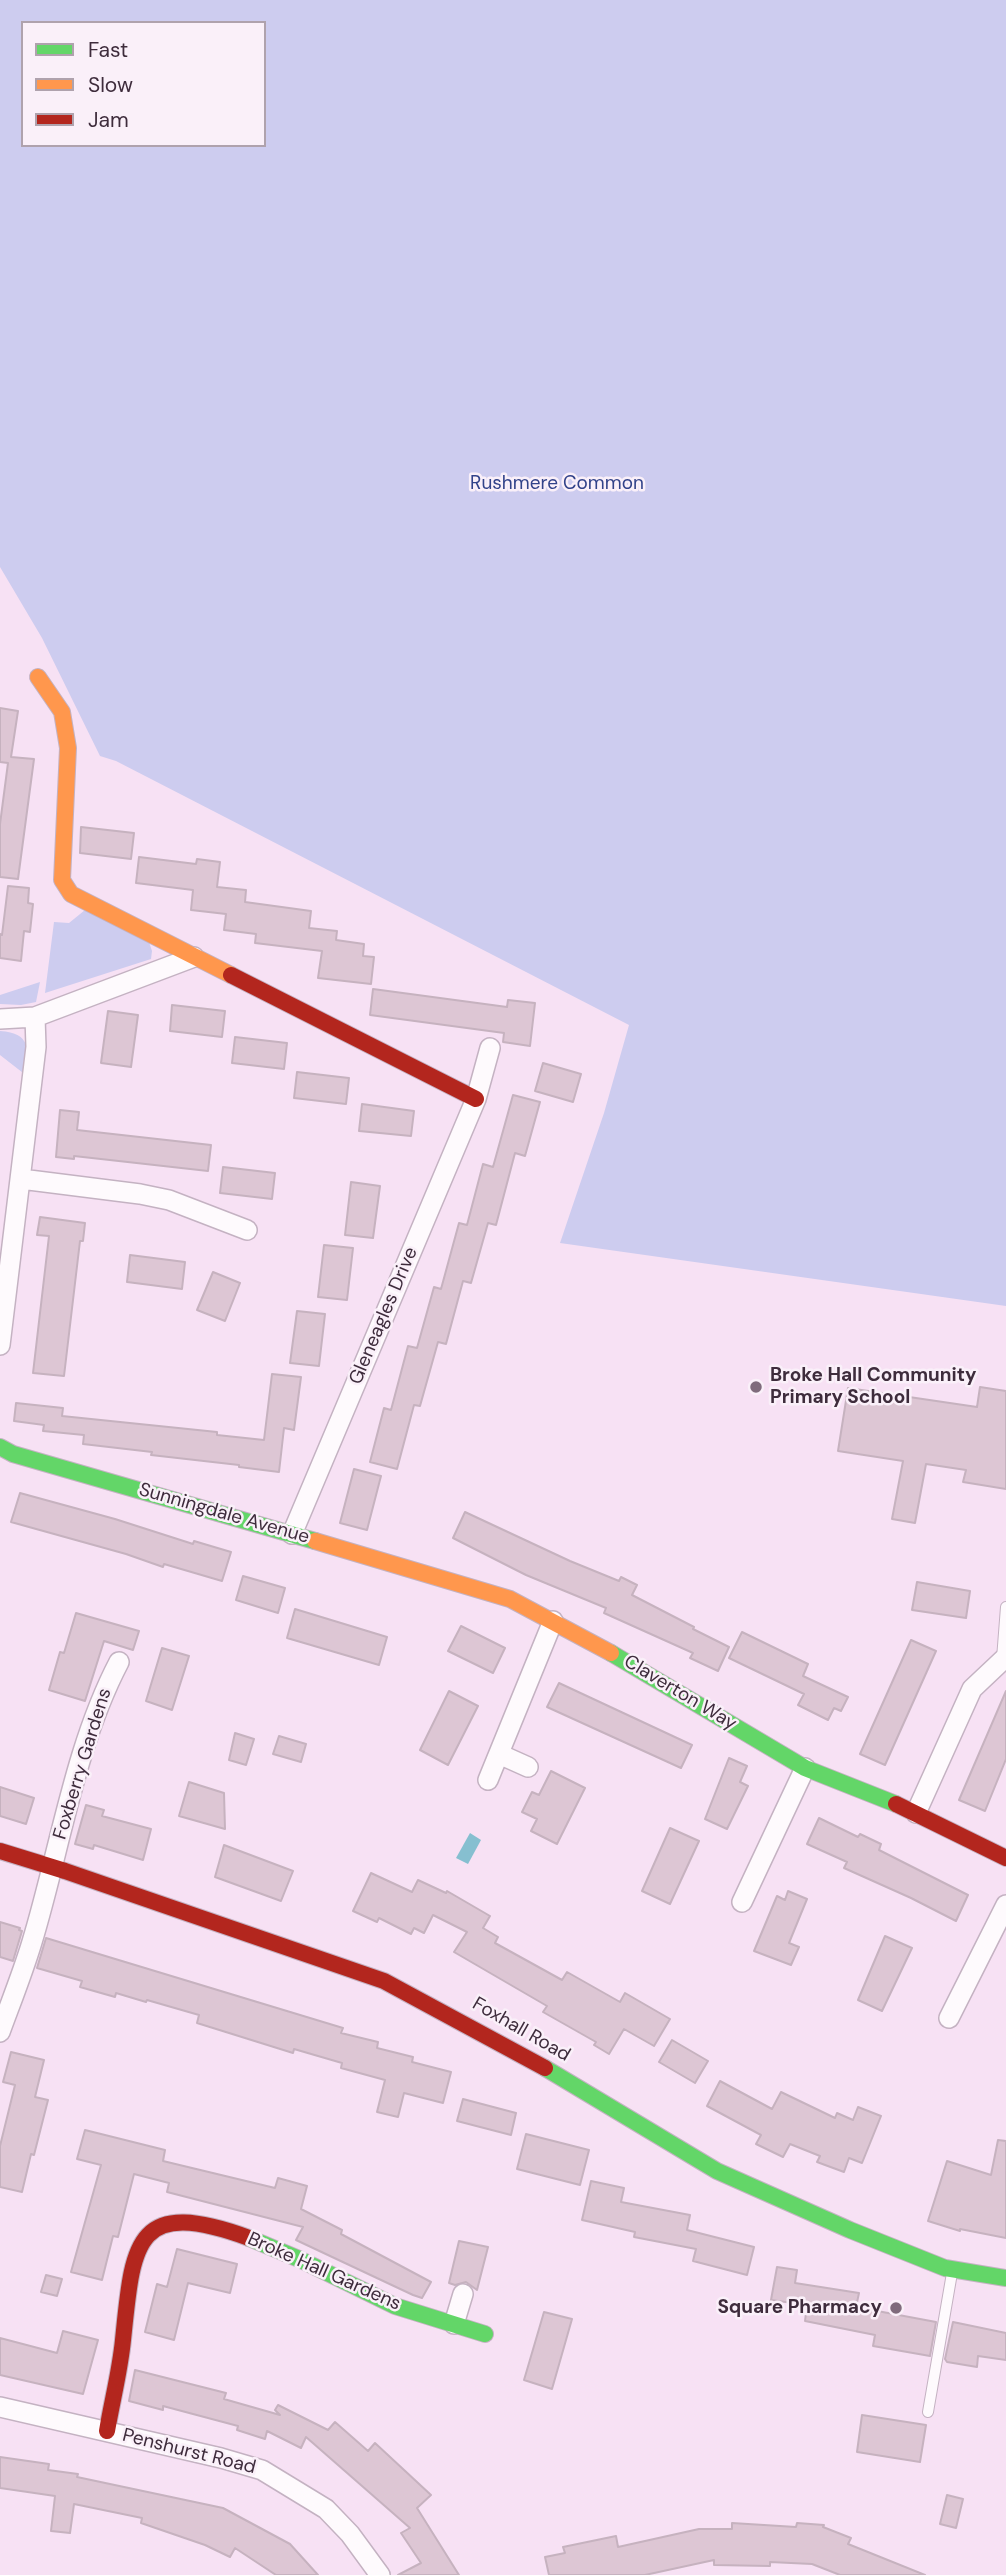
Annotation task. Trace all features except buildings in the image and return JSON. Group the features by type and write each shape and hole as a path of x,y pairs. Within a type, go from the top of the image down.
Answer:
{"street":[{"path":"38,677 62,712 68,748 62,880 71,894 476,1099"},
{"path":"0,1019 35,1017 194,957"},
{"path":"0,1346 36,1047 35,1017"},
{"name":"Gleneagles Drive","path":"292,1534 476,1099 490,1048"},
{"path":"20,1179 169,1200 247,1230"},
{"name":"Sunningdale Avenue","path":"0,1447 13,1454 448,1579"},
{"name":"Claverton Way","path":"448,1579 510,1599 643,1670 805,1768 916,1813 1006,1858"},
{"path":"488,1780 553,1621"},
{"path":"916,1813 972,1689 1004,1659"},
{"name":"Foxberry Gardens","path":"0,2032 32,1942 51,1867 103,1693 119,1662"},
{"path":"499,1754 528,1767"},
{"path":"742,1902 805,1768"},
{"name":"Foxhall Road","path":"0,1851 384,1981 517,2050 717,2171 850,2230 953,2269 1006,2278"},
{"path":"949,2018 1006,1905"},
{"name":"Broke Hall Gardens","path":"107,2431 123,2341 124,2305 137,2252 147,2234 167,2222 201,2222 270,2245 386,2303 485,2334"},
{"path":"454,2324 463,2294"},
{"name":"Penshurst Road","path":"0,2407 262,2470 326,2509 350,2534 380,2575"}],"lane":[{"path":"1004,1659 1006,1608"},
{"path":"928,2412 953,2269"}],"green space":[{"name":"Rushmere Common","path":"0,0 1006,0 1006,1306 560,1243 604,1113 629,1025 116,761 100,756 42,638 0,567"},
{"path":"85,910 149,942 151,959 45,993 54,922 69,923"},
{"path":"40,982 36,1002 21,1005 0,1004 0,995"},
{"path":"0,1031 18,1035 26,1044 27,1076 0,1055"}],"shaded area":[{"path":"470,1833 481,1840 468,1864 456,1858"}],"traffic: fast":[{"path":"0,1447 13,1454 315,1541"},
{"path":"611,1653 805,1768 896,1804"},
{"path":"545,2068 717,2171 850,2230 945,2268 1006,2278"},
{"path":"249,2238 395,2306 485,2334"}],"traffic: slow":[{"path":"38,677 62,712 68,748 62,880 71,894 231,975"},
{"path":"315,1541 510,1599 611,1653"}],"traffic: jam":[{"path":"231,975 476,1099"},
{"path":"896,1804 1006,1858"},
{"path":"0,1851 384,1981 545,2068"},
{"path":"107,2431 120,2363 131,2277 137,2254 147,2237 161,2226 182,2223 211,2226 249,2238"}],"place":[{"name":"Broke Hall Community Primary School","path":"756,1387"},
{"name":"Square Pharmacy","path":"896,2308"}]}
